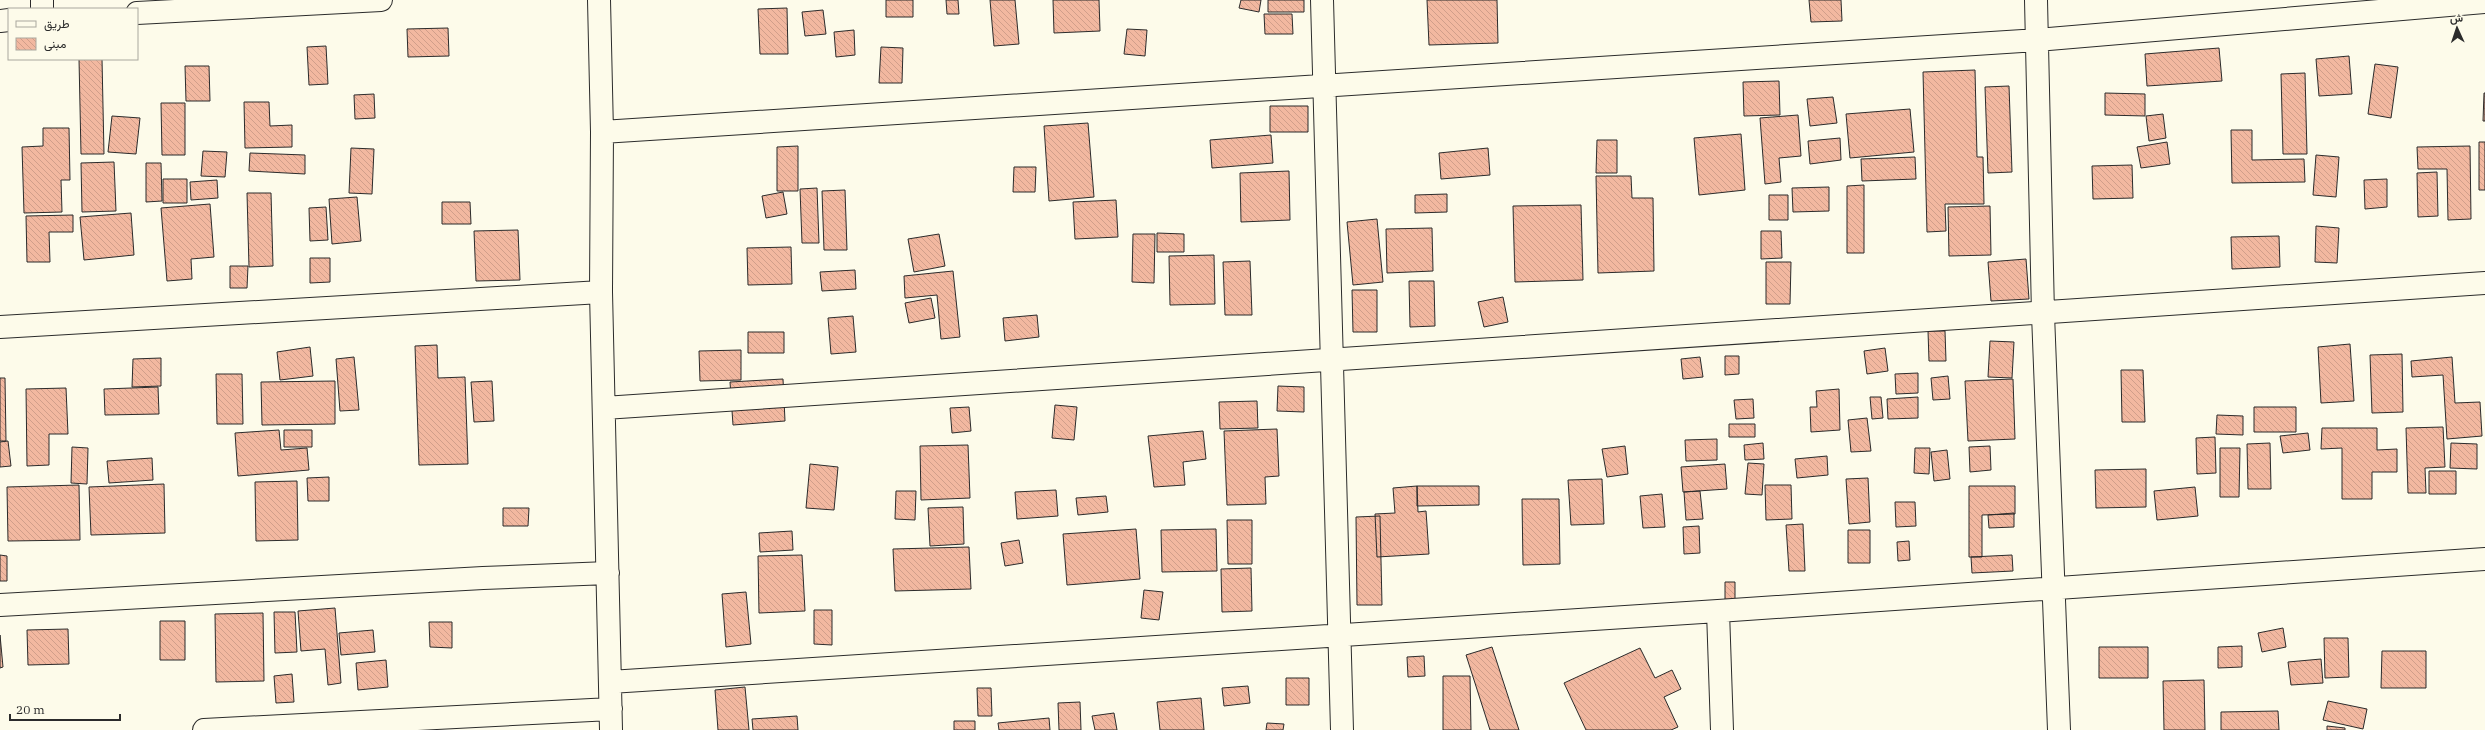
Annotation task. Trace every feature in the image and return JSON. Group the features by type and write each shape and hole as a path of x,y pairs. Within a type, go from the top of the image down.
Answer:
{"street":[{"path":"138,13 381,0"},
{"path":"204,730 611,720 601,292 602,132 599,0"},
{"path":"1322,0 1330,361 1342,730"},
{"path":"2036,0 2043,314 2052,588 2059,730"},
{"path":"602,132 2037,40 2485,2"},
{"path":"604,408 2043,314 2485,283"},
{"path":"0,326 601,292"},
{"path":"610,682 1338,634 1718,611 2485,559"},
{"path":"0,605 475,578 608,573"},
{"path":"1718,611 1722,730"}],"building":[{"path":"886,0 913,0 913,17 886,17"},
{"path":"946,0 958,0 959,14 947,14"},
{"path":"990,0 1015,0 1019,44 994,46"},
{"path":"1053,0 1099,0 1100,31 1054,33"},
{"path":"1241,0 1261,0 1259,12 1239,8"},
{"path":"1268,0 1304,0 1304,12 1268,12"},
{"path":"1427,0 1497,0 1498,43 1429,45"},
{"path":"1809,0 1841,0 1842,21 1811,22"},
{"path":"787,8 788,54 760,54 758,9"},
{"path":"823,10 826,34 805,36 802,12"},
{"path":"1264,14 1292,14 1293,34 1265,34"},
{"path":"448,28 449,56 408,57 407,29"},
{"path":"1127,29 1147,30 1145,56 1124,54"},
{"path":"854,30 855,55 836,57 834,32"},
{"path":"326,46 328,84 309,85 307,47"},
{"path":"881,47 903,48 902,83 879,83"},
{"path":"2219,48 2222,81 2147,86 2145,54"},
{"path":"2349,56 2352,94 2319,96 2316,59"},
{"path":"79,60 102,60 104,154 81,154"},
{"path":"2375,64 2398,67 2391,118 2368,114"},
{"path":"185,66 209,66 210,101 186,101"},
{"path":"1975,70 1977,157 1983,157 1984,204 1945,204 1946,231 1927,232 1923,72"},
{"path":"2305,73 2307,154 2283,154 2281,74"},
{"path":"1779,81 1780,115 1744,116 1743,82"},
{"path":"2009,86 2012,172 1988,173 1985,87"},
{"path":"2105,93 2145,94 2145,116 2105,115"},
{"path":"2484,93 2485,121 2483,121"},
{"path":"374,94 375,118 355,119 354,95"},
{"path":"1833,97 1837,123 1810,126 1807,99"},
{"path":"244,102 269,102 270,126 292,125 292,147 245,148"},
{"path":"161,103 185,103 185,155 162,155"},
{"path":"1270,106 1308,106 1308,132 1270,132"},
{"path":"1910,109 1914,152 1850,158 1846,114"},
{"path":"2163,114 2166,138 2149,141 2146,116"},
{"path":"1798,115 1801,156 1779,158 1781,182 1765,184 1760,118"},
{"path":"112,116 140,118 136,154 108,152"},
{"path":"1088,123 1094,197 1049,201 1044,126"},
{"path":"43,128 69,128 70,180 61,180 62,212 24,213 22,147 43,146"},
{"path":"2231,130 2252,130 2252,160 2304,159 2305,182 2232,183"},
{"path":"1741,134 1745,190 1699,195 1694,138"},
{"path":"1271,135 1273,163 1212,168 1210,140"},
{"path":"1840,138 1841,160 1810,164 1808,141"},
{"path":"1597,140 1617,140 1617,173 1596,173"},
{"path":"2167,142 2170,164 2141,168 2137,147"},
{"path":"2479,142 2485,142 2485,190 2479,190"},
{"path":"798,146 798,191 777,191 777,147"},
{"path":"2470,146 2471,219 2448,220 2447,169 2418,169 2417,147"},
{"path":"351,148 374,149 372,194 349,193"},
{"path":"1488,148 1490,175 1441,179 1439,153"},
{"path":"203,151 227,152 225,177 201,176"},
{"path":"250,153 305,155 305,174 249,171"},
{"path":"2316,155 2339,157 2336,197 2313,195"},
{"path":"1915,157 1916,179 1862,181 1861,159"},
{"path":"114,162 116,211 82,212 81,163"},
{"path":"146,163 161,163 162,201 146,202"},
{"path":"2132,165 2133,198 2093,199 2092,166"},
{"path":"1014,167 1036,167 1035,192 1013,192"},
{"path":"1289,171 1290,220 1241,222 1240,173"},
{"path":"2437,172 2438,216 2418,217 2417,173"},
{"path":"1596,176 1631,176 1632,198 1653,198 1654,271 1598,273"},
{"path":"163,179 187,179 187,203 163,203"},
{"path":"2387,179 2387,207 2365,209 2364,180"},
{"path":"217,180 218,198 191,200 190,182"},
{"path":"1864,185 1864,253 1847,253 1847,186"},
{"path":"1829,187 1829,211 1793,212 1792,188"},
{"path":"817,188 819,243 802,243 800,189"},
{"path":"845,190 847,250 824,250 822,191"},
{"path":"783,192 787,214 766,218 762,196"},
{"path":"247,193 271,193 273,266 249,267"},
{"path":"1447,194 1447,212 1415,213 1415,195"},
{"path":"1769,195 1788,195 1788,220 1769,220"},
{"path":"357,197 361,241 332,244 329,199"},
{"path":"1116,200 1118,237 1075,239 1073,202"},
{"path":"442,202 470,202 471,224 442,224"},
{"path":"210,204 214,257 191,259 192,279 167,281 161,208"},
{"path":"1581,205 1583,280 1515,282 1513,206"},
{"path":"1990,206 1991,255 1949,256 1948,207"},
{"path":"326,207 328,240 310,241 309,208"},
{"path":"131,213 134,255 84,260 80,217"},
{"path":"73,215 73,232 49,232 50,262 27,262 26,216"},
{"path":"1377,219 1383,282 1353,285 1347,222"},
{"path":"2316,226 2339,228 2337,263 2315,262"},
{"path":"1432,228 1433,271 1387,273 1386,229"},
{"path":"518,230 520,280 476,281 474,231"},
{"path":"1761,231 1781,231 1782,258 1761,259"},
{"path":"1157,233 1184,234 1184,252 1157,252"},
{"path":"939,234 945,266 914,272 908,239"},
{"path":"1133,234 1155,234 1154,283 1132,282"},
{"path":"2279,236 2280,267 2232,269 2231,237"},
{"path":"791,247 792,284 748,285 747,248"},
{"path":"1214,255 1215,304 1170,305 1169,256"},
{"path":"310,258 330,258 330,282 310,283"},
{"path":"2026,259 2029,299 1991,301 1988,262"},
{"path":"1250,261 1252,315 1225,315 1223,262"},
{"path":"1766,262 1791,262 1790,304 1766,304"},
{"path":"230,266 248,266 247,288 230,288"},
{"path":"855,270 856,289 822,291 820,272"},
{"path":"953,271 960,337 941,339 937,295 905,298 904,276"},
{"path":"1409,281 1434,281 1435,326 1410,327"},
{"path":"1352,290 1377,290 1377,332 1353,332"},
{"path":"1503,297 1508,322 1484,327 1478,302"},
{"path":"931,298 935,318 909,323 905,303"},
{"path":"1037,315 1039,337 1005,341 1003,318"},
{"path":"853,316 856,352 831,354 828,318"},
{"path":"1928,331 1945,331 1946,361 1929,361"},
{"path":"748,332 784,332 784,353 748,353"},
{"path":"1990,341 2014,342 2012,378 1988,377"},
{"path":"2350,344 2354,401 2321,403 2318,347"},
{"path":"437,345 438,378 465,377 468,464 419,465 415,346"},
{"path":"310,347 313,376 280,380 277,352"},
{"path":"1885,348 1888,371 1867,374 1864,351"},
{"path":"741,350 741,380 700,381 699,351"},
{"path":"2402,354 2403,412 2372,413 2370,355"},
{"path":"1725,356 1739,356 1739,374 1725,375"},
{"path":"354,357 359,410 340,411 336,359"},
{"path":"1700,357 1703,377 1683,379 1681,359"},
{"path":"2452,357 2455,403 2480,402 2482,436 2447,439 2443,375 2412,377 2411,361"},
{"path":"161,358 161,386 132,387 133,359"},
{"path":"2121,370 2143,370 2145,422 2122,422"},
{"path":"1918,373 1918,393 1896,394 1895,374"},
{"path":"216,374 242,374 243,424 217,424"},
{"path":"1948,376 1950,399 1933,400 1931,378"},
{"path":"0,378 5,378 6,441 0,441"},
{"path":"783,379 785,421 733,425 730,382"},
{"path":"2013,379 2015,439 1968,441 1965,381"},
{"path":"335,381 335,424 262,425 261,382"},
{"path":"492,381 494,421 474,422 471,382"},
{"path":"1278,386 1304,387 1304,412 1277,411"},
{"path":"158,387 159,414 105,415 104,389"},
{"path":"66,388 68,434 49,434 49,465 27,466 26,389"},
{"path":"1839,389 1840,430 1811,432 1810,407 1817,407 1816,391"},
{"path":"1870,397 1881,397 1883,418 1872,419"},
{"path":"1918,397 1918,418 1888,419 1887,399"},
{"path":"1753,399 1754,418 1736,419 1734,400"},
{"path":"1257,401 1258,428 1220,429 1219,402"},
{"path":"1055,405 1077,407 1074,440 1052,438"},
{"path":"969,407 971,431 952,433 950,408"},
{"path":"2254,407 2296,407 2296,432 2254,432"},
{"path":"2217,415 2243,416 2243,435 2216,434"},
{"path":"1867,418 1871,451 1851,452 1848,420"},
{"path":"1729,424 1755,424 1755,437 1729,437"},
{"path":"2443,427 2445,467 2425,468 2426,493 2408,493 2406,428"},
{"path":"2322,428 2377,428 2377,450 2397,449 2397,472 2372,472 2372,499 2342,499 2342,448 2321,449"},
{"path":"1277,429 1279,476 1265,477 1266,504 1227,505 1224,431"},
{"path":"279,430 281,450 307,448 309,470 238,476 235,433"},
{"path":"284,430 312,430 312,447 284,447"},
{"path":"1203,431 1206,459 1183,462 1185,485 1154,487 1148,436"},
{"path":"2308,433 2310,450 2283,453 2280,436"},
{"path":"2215,437 2216,473 2197,474 2196,438"},
{"path":"1717,439 1717,460 1686,461 1685,440"},
{"path":"8,441 11,466 0,467 0,442"},
{"path":"1763,443 1764,459 1745,460 1744,445"},
{"path":"2270,443 2271,489 2248,489 2247,444"},
{"path":"2451,443 2477,444 2477,469 2450,468"},
{"path":"968,445 970,498 921,500 920,446"},
{"path":"1625,446 1628,474 1607,477 1602,449"},
{"path":"1990,446 1991,470 1970,472 1969,447"},
{"path":"72,447 88,448 87,484 71,483"},
{"path":"1915,448 1930,448 1929,474 1914,473"},
{"path":"2220,448 2240,448 2239,497 2220,497"},
{"path":"1947,450 1950,479 1934,481 1931,452"},
{"path":"1827,456 1828,475 1797,478 1795,459"},
{"path":"152,458 153,480 109,483 107,461"},
{"path":"1748,463 1764,464 1762,495 1745,494"},
{"path":"810,464 838,467 834,510 806,508"},
{"path":"1725,464 1727,489 1683,492 1681,467"},
{"path":"2146,469 2146,507 2096,508 2095,470"},
{"path":"2429,471 2456,471 2456,494 2429,494"},
{"path":"329,477 329,501 308,501 307,478"},
{"path":"1868,478 1870,522 1849,524 1846,479"},
{"path":"1602,479 1604,524 1571,525 1568,480"},
{"path":"297,481 298,540 256,541 255,482"},
{"path":"164,484 165,533 91,535 89,487"},
{"path":"79,485 80,540 8,541 7,487"},
{"path":"1765,485 1791,485 1792,519 1766,520"},
{"path":"1417,486 1479,486 1479,505 1417,506"},
{"path":"1417,486 1418,512 1426,511 1429,554 1377,557 1375,514 1395,513 1393,488"},
{"path":"1969,486 2015,486 2015,514 1982,515 1982,557 1969,557"},
{"path":"2195,487 2198,516 2157,520 2154,491"},
{"path":"1056,490 1058,516 1017,519 1015,492"},
{"path":"896,491 916,491 915,520 895,519"},
{"path":"1700,491 1703,519 1686,520 1684,492"},
{"path":"1662,494 1665,527 1643,528 1640,496"},
{"path":"1106,496 1108,512 1078,515 1076,498"},
{"path":"1522,499 1559,499 1560,564 1523,565"},
{"path":"1895,502 1915,502 1916,526 1896,527"},
{"path":"963,507 964,544 930,546 928,508"},
{"path":"503,508 529,508 528,526 503,526"},
{"path":"2014,513 2014,527 1989,528 1988,515"},
{"path":"1380,516 1382,605 1357,605 1356,517"},
{"path":"1227,520 1252,520 1252,564 1228,564"},
{"path":"1803,524 1805,571 1789,571 1786,525"},
{"path":"1699,526 1700,553 1684,554 1683,527"},
{"path":"1136,529 1140,579 1067,585 1063,534"},
{"path":"1216,529 1217,571 1162,572 1161,530"},
{"path":"1848,530 1870,530 1870,563 1848,563"},
{"path":"792,531 793,550 760,552 759,533"},
{"path":"1019,540 1023,563 1005,566 1001,543"},
{"path":"1909,541 1910,560 1898,561 1897,542"},
{"path":"969,547 971,589 895,591 893,549"},
{"path":"0,555 7,556 7,581 0,581"},
{"path":"802,555 805,611 759,613 758,556"},
{"path":"2012,555 2013,571 1972,573 1971,557"},
{"path":"1251,568 1252,611 1222,612 1221,569"},
{"path":"1725,582 1735,582 1735,602 1725,602"},
{"path":"1144,590 1163,592 1159,620 1141,618"},
{"path":"746,592 751,644 726,647 722,594"},
{"path":"335,608 341,683 328,685 325,649 301,651 298,611"},
{"path":"814,610 832,610 832,645 814,644"},
{"path":"274,612 295,612 297,652 275,653"},
{"path":"263,613 264,681 216,682 215,614"},
{"path":"160,621 185,621 185,660 160,660"},
{"path":"429,622 452,622 452,648 430,647"},
{"path":"2283,628 2286,647 2262,652 2258,633"},
{"path":"68,629 69,664 28,665 27,630"},
{"path":"373,630 375,652 341,655 339,633"},
{"path":"0,635 3,667 0,668"},
{"path":"2324,638 2348,638 2349,677 2325,678"},
{"path":"2242,646 2242,667 2218,668 2218,647"},
{"path":"1492,647 1519,730 1490,730 1466,655"},
{"path":"2099,647 2148,647 2148,678 2099,678"},
{"path":"1640,648 1655,678 1672,670 1681,689 1664,697 1678,727 1671,730 1586,730 1564,683"},
{"path":"2382,651 2426,651 2426,688 2381,688"},
{"path":"1424,656 1425,676 1408,677 1407,657"},
{"path":"2321,659 2323,683 2291,685 2288,662"},
{"path":"386,660 388,687 358,690 356,663"},
{"path":"292,674 294,702 276,703 274,676"},
{"path":"1443,676 1470,676 1471,730 1443,730"},
{"path":"1286,678 1309,678 1309,705 1286,705"},
{"path":"2204,680 2205,730 2164,730 2163,681"},
{"path":"1248,686 1250,703 1224,706 1222,688"},
{"path":"745,687 749,730 718,730 715,690"},
{"path":"977,688 991,688 992,716 978,716"},
{"path":"1201,698 1204,730 1160,730 1157,702"},
{"path":"2328,701 2367,709 2363,729 2323,720"},
{"path":"1080,702 1081,730 1059,730 1058,703"},
{"path":"2278,711 2279,730 2221,730 2221,712"},
{"path":"1114,713 1117,730 1095,730 1092,716"},
{"path":"797,716 798,730 753,730 752,719"},
{"path":"1049,718 1050,730 999,730 998,723"},
{"path":"954,721 975,721 975,730 954,730"},
{"path":"1267,723 1284,724 1283,730 1266,730"},
{"path":"2327,726 2345,728 2345,730 2327,730"}]}
